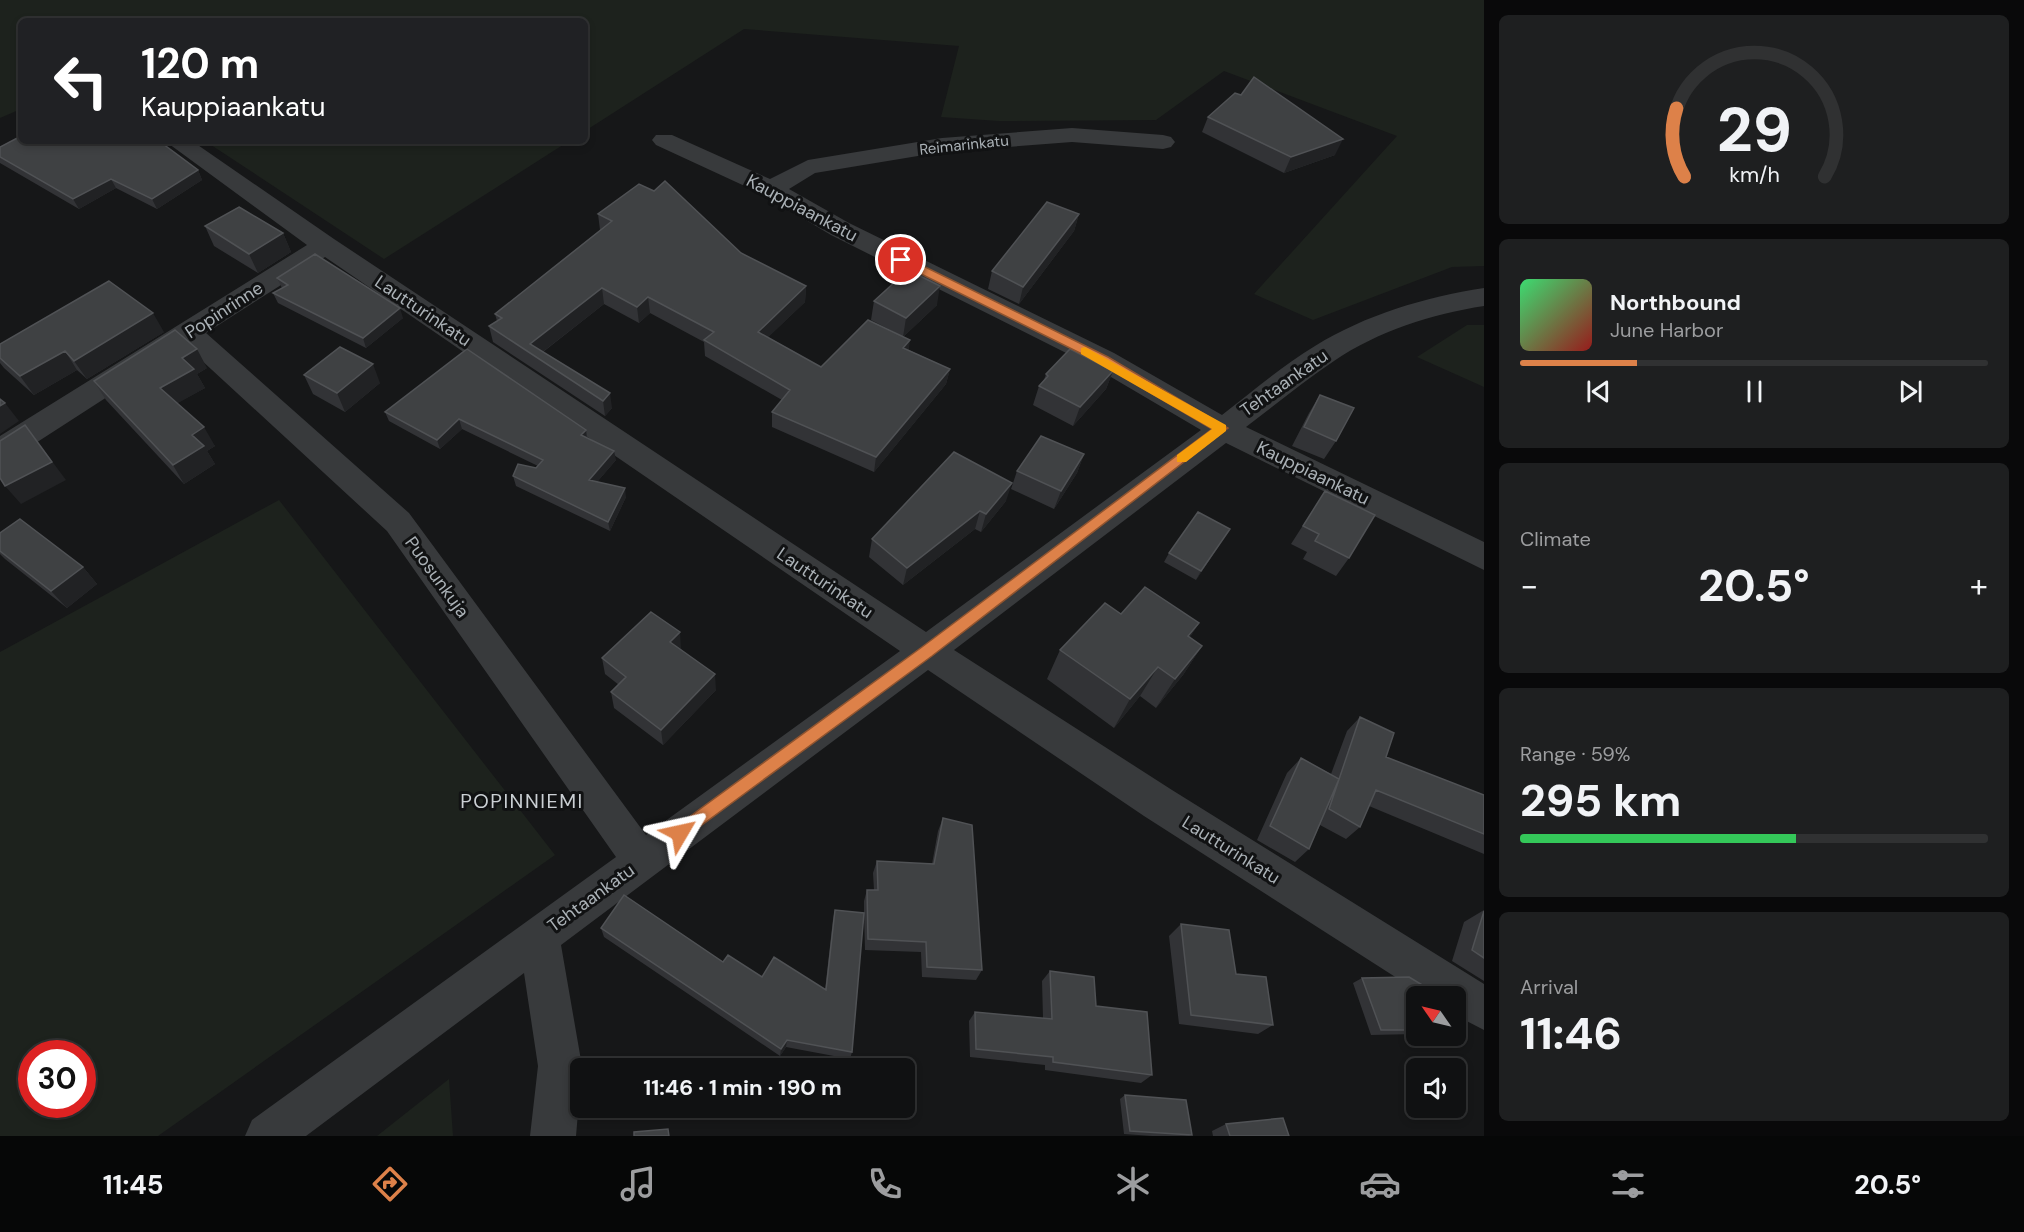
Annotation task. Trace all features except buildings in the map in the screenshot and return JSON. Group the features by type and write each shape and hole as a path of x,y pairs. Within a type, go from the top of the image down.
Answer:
{"street":[{"name":"Reimarinkatu","path":"771,189 808,167 942,146 1072,135 1163,142"},
{"name":"Kauppiaankatu","path":"664,140 771,189 840,229 1104,360 1221,428 1484,556"},
{"name":"Lautturinkatu","path":"181,144 325,245 927,651 1158,803 1484,1009"},
{"name":"Popinrinne","path":"0,451 325,245"},
{"name":"Tehtaankatu","path":"268,1136 927,651 1221,428 1325,353 1381,323 1441,303 1484,297"},
{"name":"Puosunkuja","path":"189,333 398,522 642,861"},
{"path":"539,936 560,1066 553,1136"}],"shaded area":[{"path":"0,0 1484,0 1484,266 1452,267 1313,320 1254,294 1397,136 1224,71 1156,120 999,121 941,117 959,46 744,29 588,129 588,18 18,18 18,110 0,118"},
{"path":"210,144 564,144 384,259"},
{"path":"1467,325 1484,325 1484,387 1417,357"},
{"path":"279,500 555,855 158,1136 0,1136 0,652"},
{"path":"449,1079 453,1136 377,1136"}],"slow traffic":[{"path":"1085,351 1221,428 1181,459"}],"district":[{"name":"POPINNIEMI","path":"522,801"}],"route":[{"path":"680,833 927,651 1221,428 1104,360 901,260"}]}
